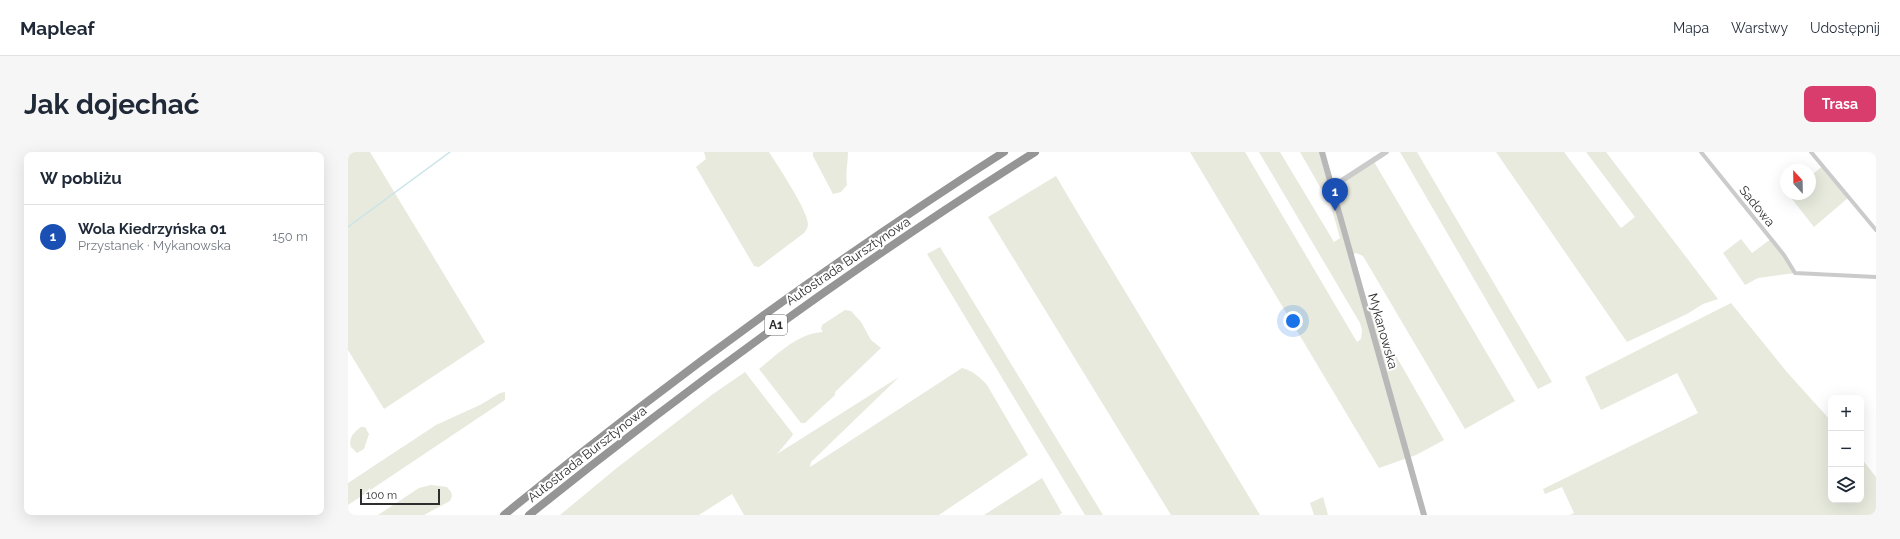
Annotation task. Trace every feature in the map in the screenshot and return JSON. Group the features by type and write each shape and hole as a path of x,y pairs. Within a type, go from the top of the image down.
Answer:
{"highway":[{"name":"Autostrada Bursztynowa","path":"504,515 656,393 749,325 832,266 1004,152"},
{"name":"Autostrada Bursztynowa","path":"529,515 679,397 779,323 904,236 1035,152"}],"main road":[{"name":"Mykanowska","path":"1322,152 1424,515"}],"street":[{"path":"1332,187 1386,152"},
{"name":"Sadowa","path":"1701,152 1784,256 1795,273 1876,277"},
{"path":"1811,152 1876,230"}],"shaded area":[{"path":"348,152 370,152 485,342 384,409 348,350"},
{"path":"704,152 769,152 792,188 807,218 808,224 804,233 759,267 754,266 696,167 706,159"},
{"path":"813,152 848,152 846,176 847,185 841,192 833,194 813,156"},
{"path":"1190,152 1245,152 1357,342 1361,339 1362,330 1360,323 1259,152 1280,152 1334,242 1340,238 1331,206 1300,152 1322,152 1332,187 1373,160 1515,401 1465,429 1363,256 1356,253 1351,255 1363,298 1444,440 1416,455 1379,468"},
{"path":"1400,152 1417,152 1552,382 1538,389"},
{"path":"1496,152 1564,152 1621,228 1635,217 1586,152 1606,152 1718,299 1703,304 1687,314 1627,342"},
{"path":"1823,166 1849,197 1814,227 1793,200 1816,200 1816,171"},
{"path":"1056,176 1260,515 1171,515 988,217"},
{"path":"1741,239 1752,253 1771,239 1795,273 1758,278 1745,285 1723,253"},
{"path":"940,247 1103,515 1085,515 927,254"},
{"path":"1731,303 1786,371 1828,418 1828,503 1864,503 1864,462 1876,477 1876,515 1570,515 1574,513 1562,487 1545,494 1543,489 1698,413 1677,373 1601,410 1585,377"},
{"path":"845,310 851,311 861,322 871,340 881,348 835,392 835,395 805,423 801,423 759,369 797,340 814,333 823,332 821,329 822,325"},
{"path":"962,368 970,371 982,379 987,385 1028,455 939,515 744,515 732,494 699,515 560,515 618,467 713,394 745,372 793,434 777,454 899,377 811,462 810,467"},
{"path":"505,392 505,400 348,505 348,483 436,425 480,405 500,393"},
{"path":"361,427 365,427 369,434 364,449 357,453 351,447 350,441 354,433"},
{"path":"1042,478 1062,513 1059,515 984,515"},
{"path":"431,485 447,487 452,496 450,501 424,515 378,515 419,488"},
{"path":"1323,497 1328,515 1314,515 1310,503"}],"waterway":[{"path":"348,227 450,152"}],"place":[{"name":"Wola Kiedrzyńska 01","path":"1335,211"}]}
